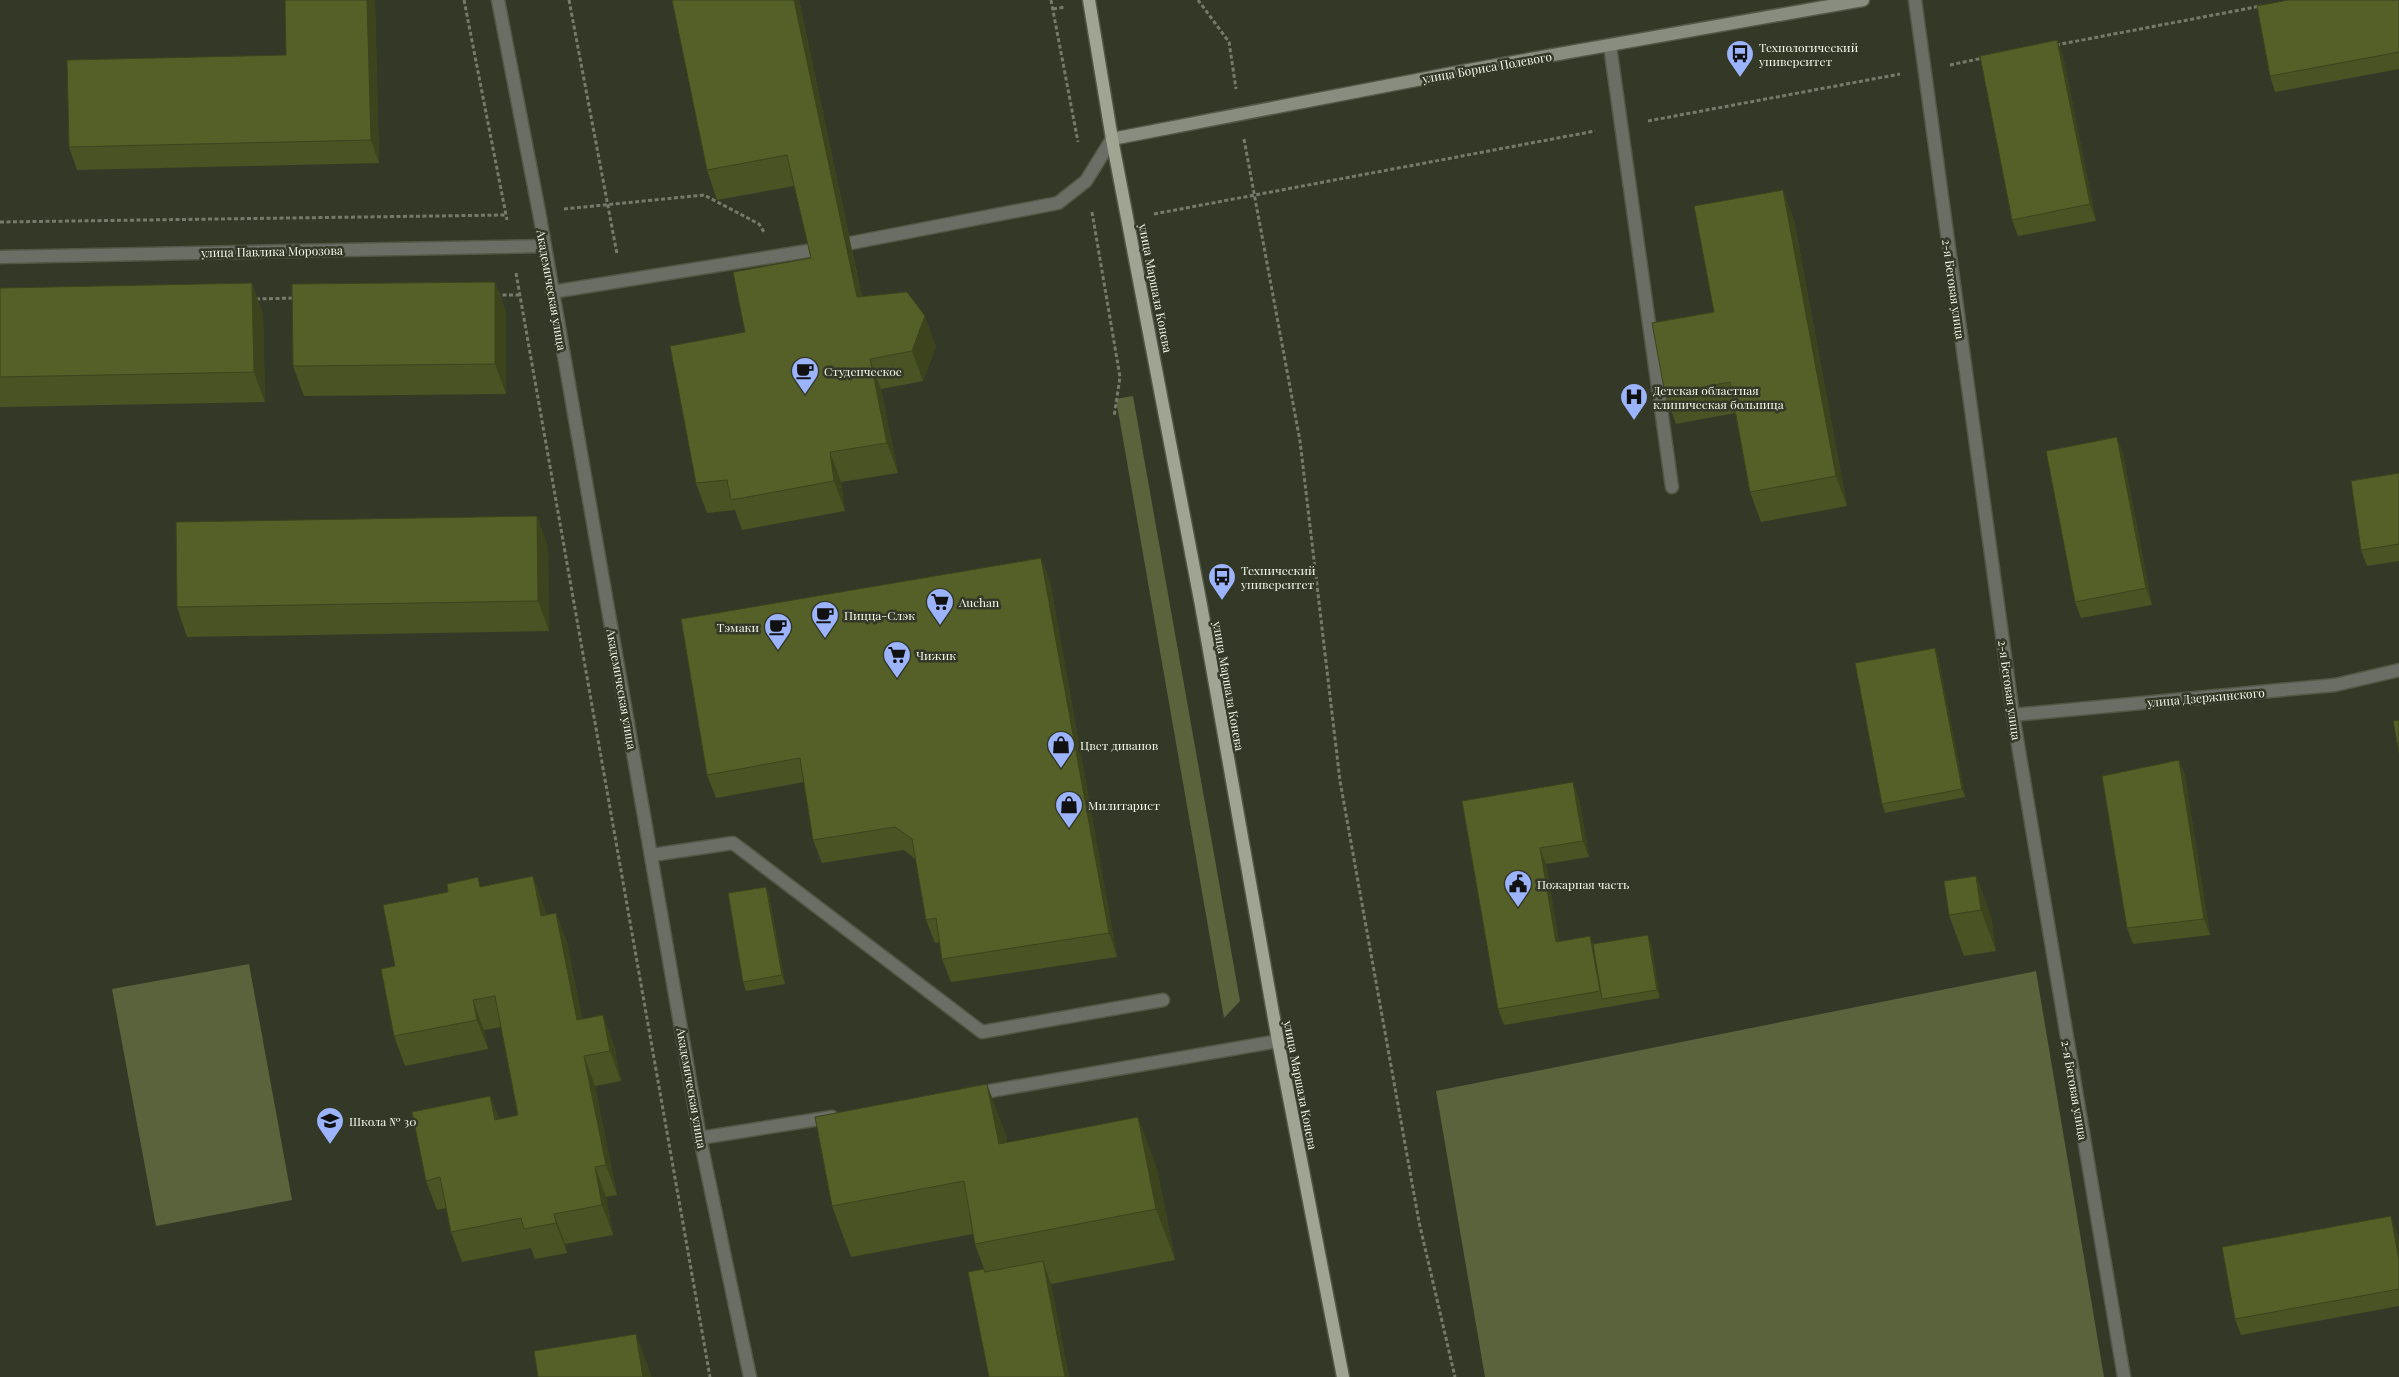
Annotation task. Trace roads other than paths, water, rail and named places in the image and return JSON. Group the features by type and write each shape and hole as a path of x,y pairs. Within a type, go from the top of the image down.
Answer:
{"main road":[{"name":"улица Маршала Конева","path":"1090,0 1112,139 1129,218 1201,605 1278,1041 1343,1377"},
{"name":"улица Бориса Полевого","path":"1112,139 1462,71 1863,0"}],"street":[{"name":"Академическая улица","path":"498,0 539,212 700,1138 750,1377"},
{"name":"2-я Беговая улица","path":"1915,0 2013,715 2124,1377"},
{"path":"1610,46 1672,487"},
{"path":"851,243 1058,203 1086,181 1112,139"},
{"name":"улица Павлика Морозова","path":"0,257 544,246"},
{"path":"552,292 780,257 814,250"},
{"name":"улица Дзержинского","path":"2013,715 2335,685 2399,670"},
{"path":"652,855 733,842 982,1032 1163,1000"},
{"path":"964,1095 1278,1041"},
{"path":"700,1138 848,1114"}],"place":[{"name":"Технологический университет","path":"1740,78"},
{"name":"Студенческое","path":"805,395"},
{"name":"Детская областная клиническая больница","path":"1634,421"},
{"name":"Технический университет","path":"1222,601"},
{"name":"Auchan","path":"940,626"},
{"name":"Пицца-Слэк","path":"825,639"},
{"name":"Тэмаки","path":"778,651"},
{"name":"Чижик","path":"897,679"},
{"name":"Цвет диванов","path":"1061,769"},
{"name":"Милитарист","path":"1069,829"},
{"name":"Пожарная часть","path":"1518,908"},
{"name":"Школа № 30","path":"330,1145"}]}
